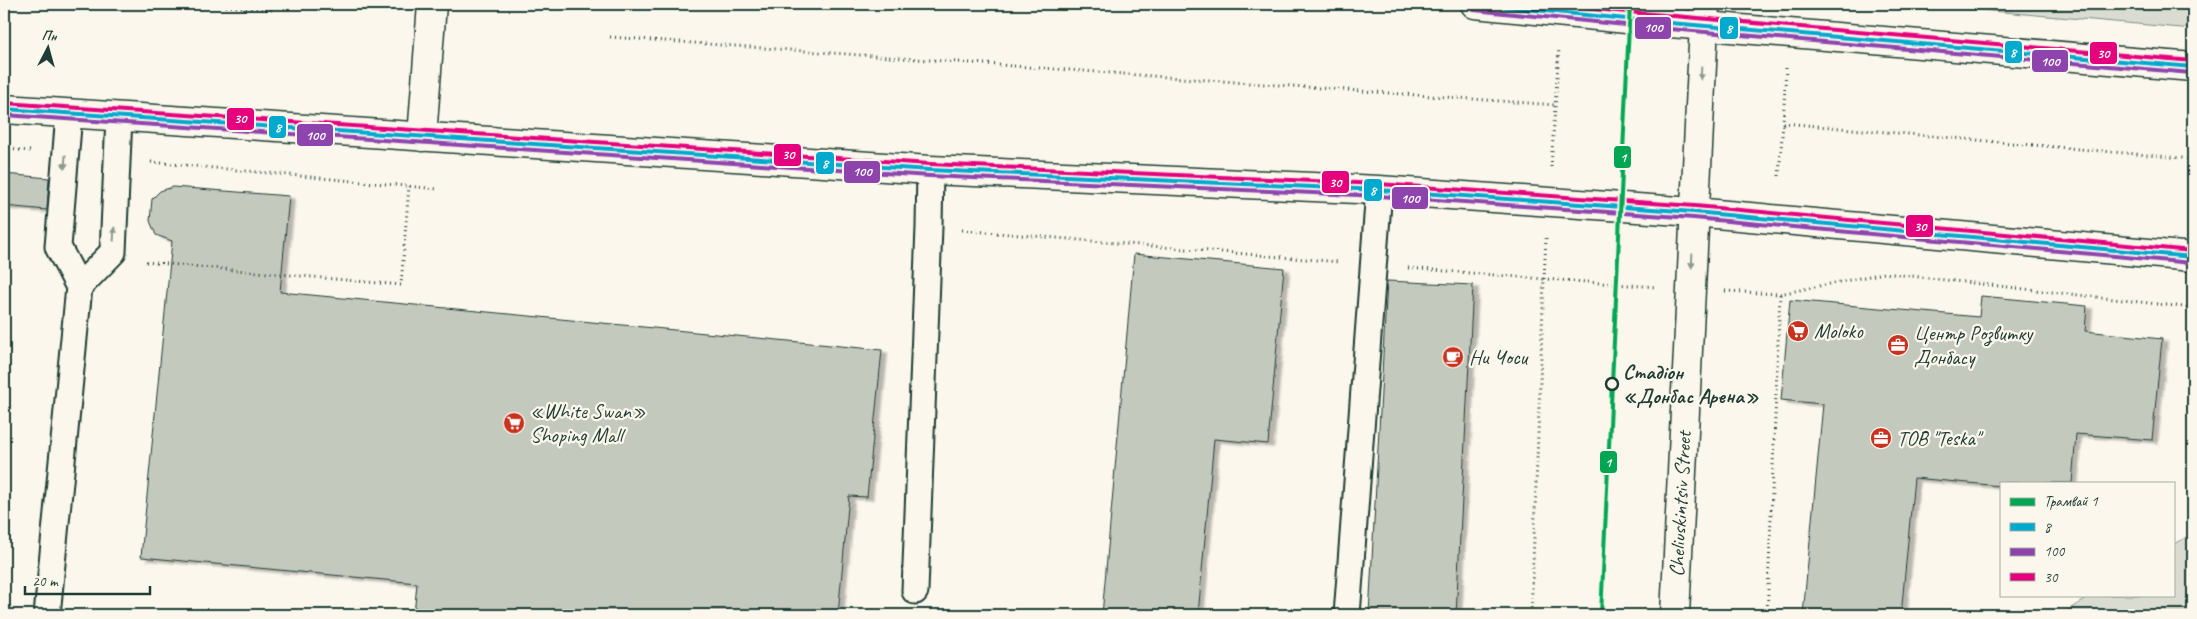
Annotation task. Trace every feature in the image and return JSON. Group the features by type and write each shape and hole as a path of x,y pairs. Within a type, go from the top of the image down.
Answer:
{"main road":[{"path":"422,137 432,4"},
{"path":"1475,4 1704,14 1788,32 2193,67"},
{"name":"Cheliuskintsiv Street","path":"1675,615 1704,14"},
{"path":"4,109 930,170 1379,190 1694,212 2193,257"}],"lane":[{"path":"47,615 79,287 58,247 69,114"},
{"path":"79,287 113,252 120,117"},
{"path":"916,592 930,227 930,170"},
{"path":"1347,615 1379,190"}],"path":[{"path":"201,4 274,10"},
{"path":"1779,176 1788,32"},
{"path":"610,37 1556,105"},
{"path":"1783,123 2193,159"},
{"path":"4,149 65,154"},
{"path":"117,159 438,189"},
{"path":"142,262 401,285 409,186"},
{"path":"1768,615 1780,294"}],"shaded area":[{"path":"1913,4 2193,4 2193,29"},
{"path":"2193,533 2193,615 2060,615 2090,596 2174,596 2174,544"}],"building":[{"path":"4,174 49,178 47,210 4,206"},
{"name":"«White Swan» Shoping Mall","path":"173,187 289,196 280,292 882,350 867,497 849,496 838,615 414,615 417,583 141,557 172,241 156,235 150,221 152,199 160,191"},
{"path":"1134,254 1284,268 1268,444 1214,439 1198,615 1102,615"},
{"path":"1387,281 1473,285 1456,615 1369,615"},
{"path":"1981,296 2087,306 2085,331 2162,339 2152,440 2076,434 2072,482 2000,482 2000,486 1914,478 1901,615 1803,615 1823,404 1781,400 1790,300 1979,317"}],"tram line":[{"name":"1","path":"1601,615 1630,4"}],"transit line":[{"name":"8","path":"1475,4 1647,21 2193,67"},
{"name":"30","path":"1536,4 2193,61"},
{"name":"100","path":"1474,10 1646,27 2192,73"},
{"name":"30","path":"4,103 930,164 1379,184 1695,206 2193,251"},
{"name":"8","path":"4,109 930,170 1379,190 1694,212 2193,257"},
{"name":"100","path":"4,115 930,176 1379,196 1694,218 2192,263"}],"place":[{"name":"Moloko","path":"1798,331"},
{"name":"Центр Розвитку Донбасу","path":"1898,345"},
{"name":"Ни Чоси","path":"1453,357"},
{"name":"Стадіон «Донбас Арена»","path":"1612,384"},
{"name":"«White Swan» Shoping Mall","path":"514,423"},
{"name":"ТОВ \"Teska\"","path":"1881,438"}]}
